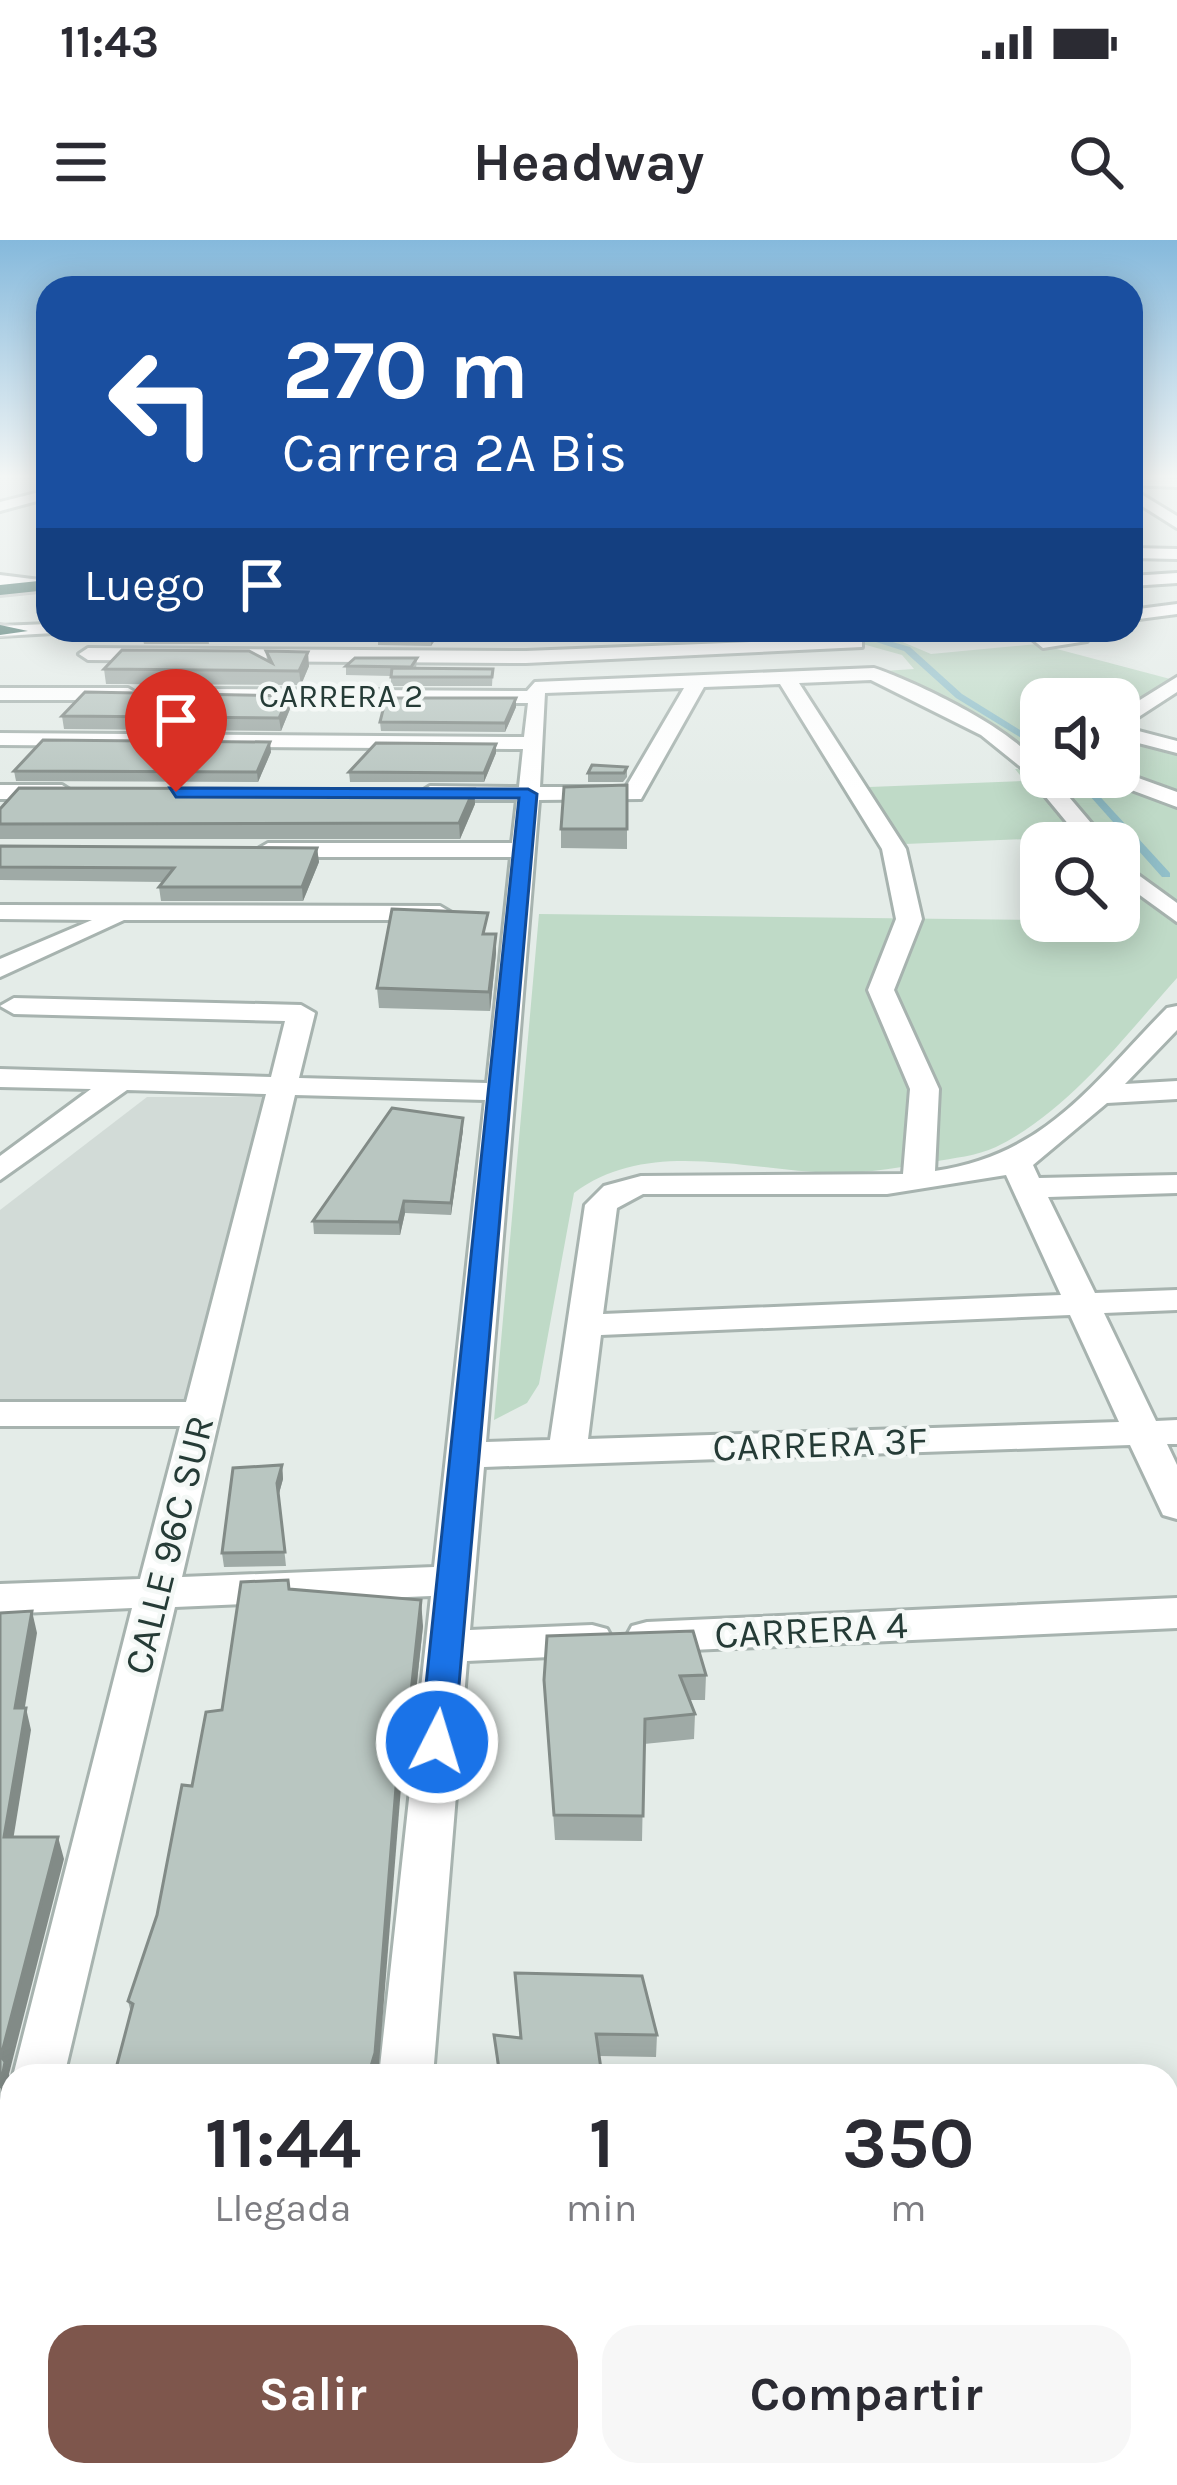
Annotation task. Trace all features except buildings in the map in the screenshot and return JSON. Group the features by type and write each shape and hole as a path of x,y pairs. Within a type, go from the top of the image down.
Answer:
{"highway":[{"path":"0,590 36,586"},
{"path":"0,604 36,601"}],"street":[{"path":"6,631 36,630"},
{"path":"12,745 97,642"},
{"path":"825,642 830,644"},
{"path":"88,654 526,657 856,643"},
{"name":"CARRERA 2","path":"172,695 537,693 874,674 988,731 1020,753"},
{"path":"786,678 894,849 909,919 880,968 884,1016 925,1082 918,1180"},
{"path":"413,793 633,794 697,682"},
{"path":"1140,708 1177,683"},
{"path":"407,2064 500,1092 494,914 523,850 537,693"},
{"path":"0,694 149,694"},
{"path":"1140,737 1177,747"},
{"path":"12,745 533,742"},
{"path":"1140,786 1177,800"},
{"path":"0,791 92,792"},
{"path":"1061,798 1080,822"},
{"path":"254,850 523,850"},
{"path":"1140,885 1177,915"},
{"path":"0,912 494,914"},
{"path":"0,969 129,913"},
{"path":"7,1010 35,979 40,951"},
{"name":"CALLE 96C SUR","path":"7,1010 301,1013 40,2064"},
{"path":"1022,1175 1177,1014"},
{"path":"0,1078 500,1092"},
{"path":"0,1171 118,1083"},
{"path":"1095,1095 1177,1090"},
{"path":"1022,1175 1082,1304 1160,1433 1177,1506"},
{"path":"567,1451 601,1205 615,1192 641,1185 1022,1175 1177,1184"},
{"path":"584,1325 1177,1300"},
{"path":"0,1414 201,1414"},
{"name":"CARRERA 3F","path":"464,1455 1160,1433"},
{"path":"0,1599 452,1581"},
{"name":"CARRERA 4","path":"446,1646 1177,1613"}],"shaded area":[{"path":"147,1097 272,1097 185,1402 0,1407 0,1210"}],"green space":[{"path":"855,642 903,642 931,654 1038,644 1174,680 1140,697 1140,678 1020,678 1020,743 884,671 914,669 902,655"},
{"path":"1140,741 1177,749 1177,790 1140,778"},
{"path":"1020,781 1020,798 1140,795 1177,809 1177,978 1071,1093 1023,1132 989,1150 845,1173 666,1162 603,1176 574,1193 539,1384 527,1403 494,1420 539,914 1020,920 1020,942 1140,942 1140,822 1020,822 1020,839 905,844 869,787"}],"waterway":[{"path":"883,642 907,649 959,696 1020,734"},
{"path":"1096,798 1166,875"}],"route":[{"path":"176,792 528,794 437,1742"}]}
